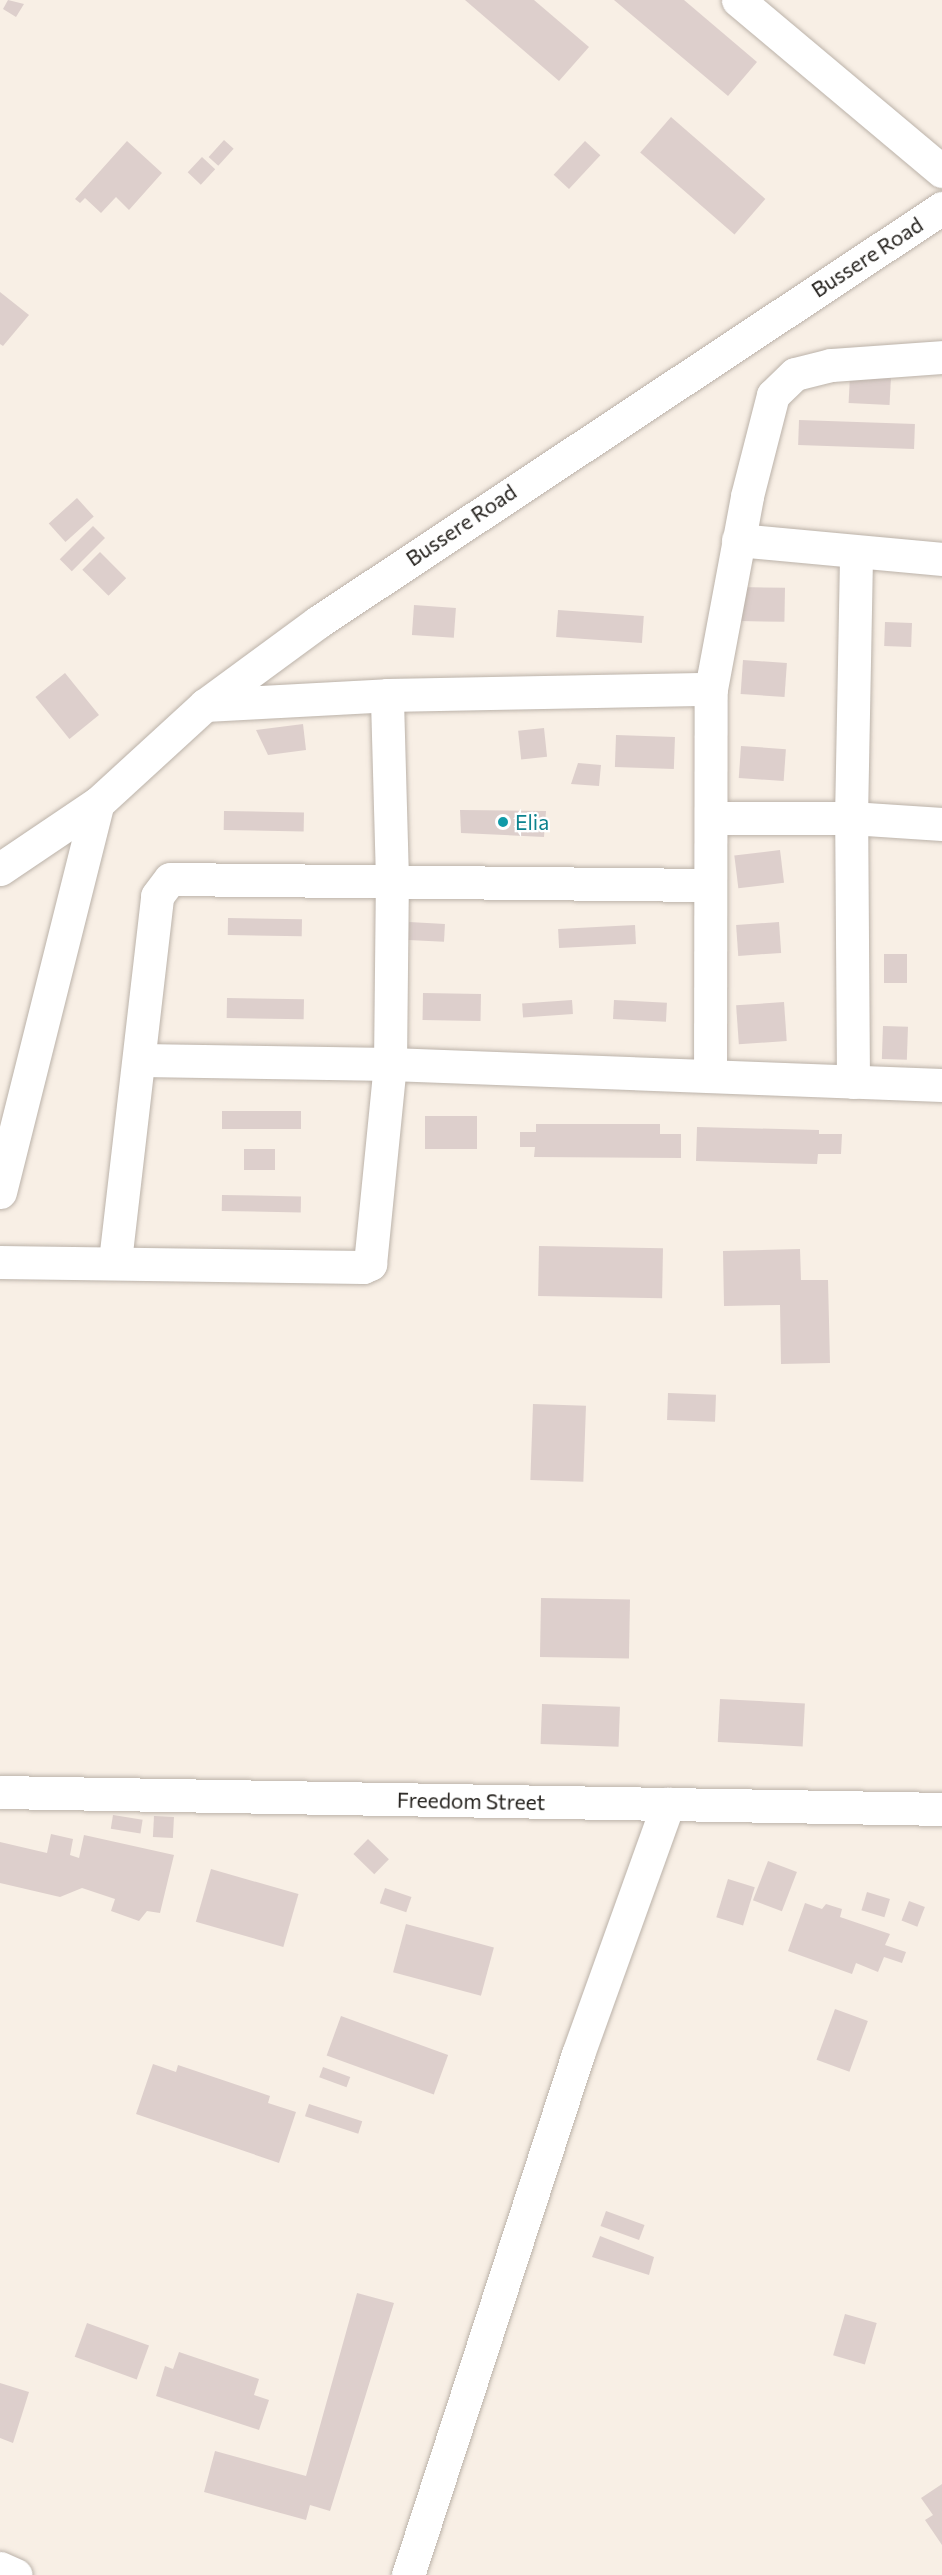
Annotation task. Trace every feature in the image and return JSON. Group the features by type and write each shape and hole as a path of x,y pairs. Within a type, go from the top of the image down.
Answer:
{"street":[{"path":"738,0 942,171"},
{"name":"Bussere Road","path":"0,869 98,803 205,705 440,537 942,207"},
{"path":"710,1076 711,689 738,540 773,395 795,374 831,366 942,357"},
{"path":"738,540 942,559"},
{"path":"854,1082 851,818 856,552"},
{"path":"205,705 387,695 711,689"},
{"path":"0,1262 115,1261 363,1267 370,1264 390,1064 393,879 387,695"},
{"path":"0,1191 98,803"},
{"path":"712,818 851,818 942,824"},
{"path":"115,1261 141,1059 157,896 170,879 393,879 710,885"},
{"path":"141,1059 390,1064 942,1085"},
{"name":"Freedom Street","path":"0,1792 942,1809"},
{"path":"408,2575 574,2065 668,1804"},
{"path":"0,2568 16,2575"}],"building":[{"path":"8,0 24,4 16,17 3,9"},
{"path":"465,0 534,0 589,47 559,81"},
{"path":"614,0 684,0 757,62 728,96"},
{"path":"671,117 765,199 735,234 640,152"},
{"path":"224,140 234,149 218,166 209,157"},
{"path":"127,141 162,173 129,210 116,197 101,213 85,198 80,203 75,199"},
{"path":"585,141 600,155 569,189 554,175"},
{"path":"202,157 215,169 201,185 188,172"},
{"path":"0,292 29,315 3,346 0,344"},
{"path":"850,376 891,378 890,405 849,403"},
{"path":"799,420 915,424 914,449 798,445"},
{"path":"77,498 94,517 65,542 49,523"},
{"path":"93,526 105,538 72,571 60,559"},
{"path":"100,552 126,578 108,596 82,570"},
{"path":"740,587 785,588 784,622 739,621"},
{"path":"414,605 456,608 454,638 412,635"},
{"path":"558,610 644,616 642,643 556,637"},
{"path":"885,622 912,623 911,647 884,646"},
{"path":"743,660 787,663 785,697 741,694"},
{"path":"65,673 99,715 69,739 35,697"},
{"path":"303,724 306,750 268,755 256,730"},
{"path":"544,728 547,757 521,760 518,731"},
{"path":"616,735 675,737 674,769 615,767"},
{"path":"741,746 786,749 784,781 739,778"},
{"path":"578,763 601,765 599,786 571,784"},
{"name":"Elia","path":"460,810 546,811 544,837 461,833"},
{"path":"224,811 304,812 304,831 224,830"},
{"path":"780,850 784,883 738,888 734,856"},
{"path":"228,918 302,919 302,936 228,935"},
{"path":"409,922 445,924 444,942 408,940"},
{"path":"779,922 781,953 738,956 736,925"},
{"path":"635,925 636,944 559,948 558,929"},
{"path":"884,954 907,954 907,983 884,983"},
{"path":"423,993 481,994 481,1021 423,1020"},
{"path":"227,998 304,999 304,1019 227,1018"},
{"path":"572,1000 573,1014 523,1017 522,1003"},
{"path":"614,1000 667,1003 666,1022 613,1019"},
{"path":"784,1002 787,1041 739,1044 736,1005"},
{"path":"883,1026 908,1027 907,1060 882,1059"},
{"path":"222,1111 301,1111 301,1129 222,1129"},
{"path":"425,1116 477,1116 477,1149 425,1149"},
{"path":"536,1124 660,1124 660,1134 681,1134 681,1158 534,1157 535,1147 520,1147 520,1132 536,1132"},
{"path":"697,1127 819,1130 819,1134 842,1134 841,1154 818,1154 817,1164 696,1161"},
{"path":"244,1149 275,1149 275,1170 244,1170"},
{"path":"222,1195 301,1196 301,1212 222,1211"},
{"path":"539,1246 663,1248 662,1298 538,1296"},
{"path":"800,1249 801,1280 828,1280 830,1363 781,1364 780,1305 724,1306 723,1251"},
{"path":"668,1393 716,1395 715,1422 667,1420"},
{"path":"533,1404 586,1406 583,1482 530,1480"},
{"path":"541,1598 630,1600 629,1659 540,1657"},
{"path":"720,1699 805,1703 803,1746 718,1742"},
{"path":"542,1704 620,1707 619,1747 541,1744"},
{"path":"113,1815 143,1820 140,1834 111,1829"},
{"path":"154,1816 174,1817 173,1838 153,1837"},
{"path":"51,1834 73,1839 70,1855 79,1858 84,1835 174,1855 160,1913 147,1911 139,1921 111,1911 115,1899 82,1888 60,1897 0,1883 0,1842 47,1853"},
{"path":"368,1839 389,1859 374,1874 353,1854"},
{"path":"768,1861 797,1872 782,1911 753,1900"},
{"path":"211,1869 298,1894 283,1947 196,1922"},
{"path":"728,1879 755,1887 743,1925 716,1917"},
{"path":"385,1888 411,1897 406,1912 380,1903"},
{"path":"867,1892 890,1899 884,1917 861,1910"},
{"path":"909,1901 925,1907 917,1927 901,1921"},
{"path":"805,1903 822,1909 826,1904 842,1909 840,1917 890,1934 885,1945 906,1952 902,1963 884,1957 878,1972 856,1963 852,1974 788,1951"},
{"path":"406,1924 494,1948 481,1996 393,1972"},
{"path":"835,2009 868,2021 849,2072 817,2060"},
{"path":"341,2016 448,2055 434,2094 327,2055"},
{"path":"153,2064 176,2072 178,2065 270,2096 268,2103 296,2112 279,2163 136,2114"},
{"path":"323,2067 350,2077 346,2087 319,2077"},
{"path":"309,2104 362,2121 358,2134 305,2116"},
{"path":"606,2211 645,2225 639,2240 601,2226"},
{"path":"600,2236 654,2257 649,2275 592,2257"},
{"path":"357,2293 394,2303 330,2511 310,2505 306,2520 204,2492 215,2451 306,2476"},
{"path":"845,2314 877,2323 865,2364 833,2355"},
{"path":"87,2323 149,2346 137,2379 75,2357"},
{"path":"179,2352 259,2379 254,2395 269,2400 259,2430 156,2396 165,2366 173,2369"},
{"path":"0,2383 29,2392 13,2443 0,2438"},
{"path":"942,2484 942,2545 925,2520 933,2515 921,2498"}],"place":[{"name":"Elia","path":"503,822"}]}
